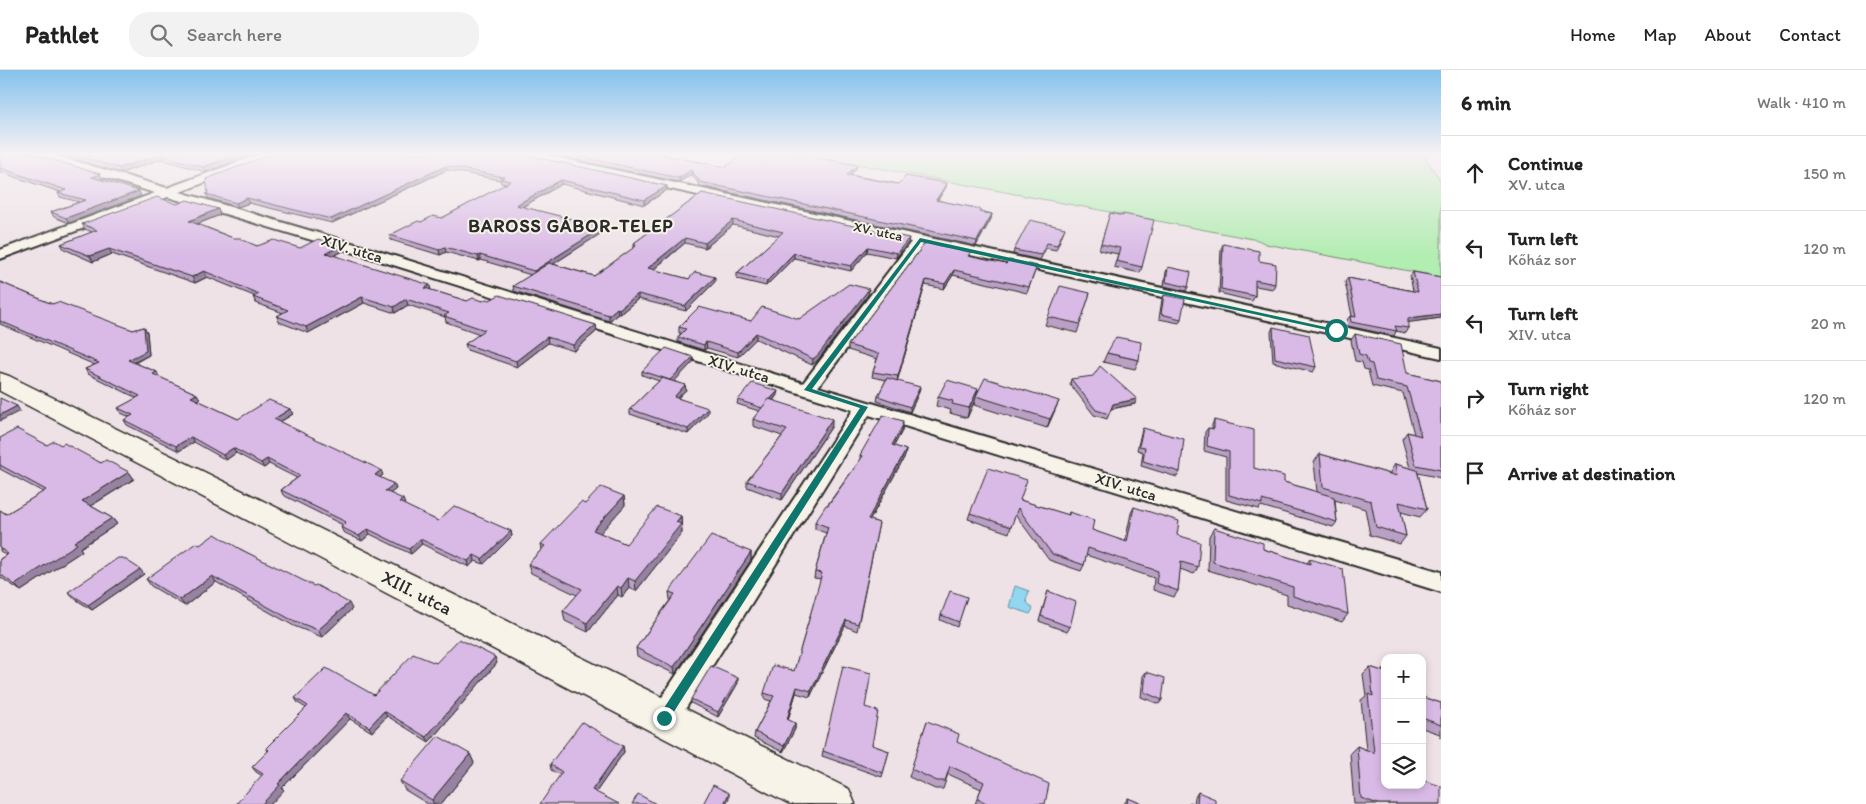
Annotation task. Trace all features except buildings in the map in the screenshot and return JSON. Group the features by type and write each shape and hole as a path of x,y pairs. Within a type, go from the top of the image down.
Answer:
{"street":[{"name":"XIV. utca","path":"148,187 357,249 808,390 1441,582"},
{"path":"0,255 182,187"},
{"name":"XV. utca","path":"678,187 1441,353"},
{"path":"808,390 920,240"},
{"name":"XIII. utca","path":"0,381 831,803"},
{"path":"664,718 865,407"}],"green space":[{"path":"979,187 1441,187 1441,277 1266,244 1258,240"}],"water":[{"path":"1015,586 1029,591 1026,601 1033,609 1030,614 1009,607"}],"district":[{"name":"BAROSS GÁBOR-TELEP","path":"571,226"}],"route":[{"path":"664,718 865,407 808,390 920,240 1336,330"}]}
